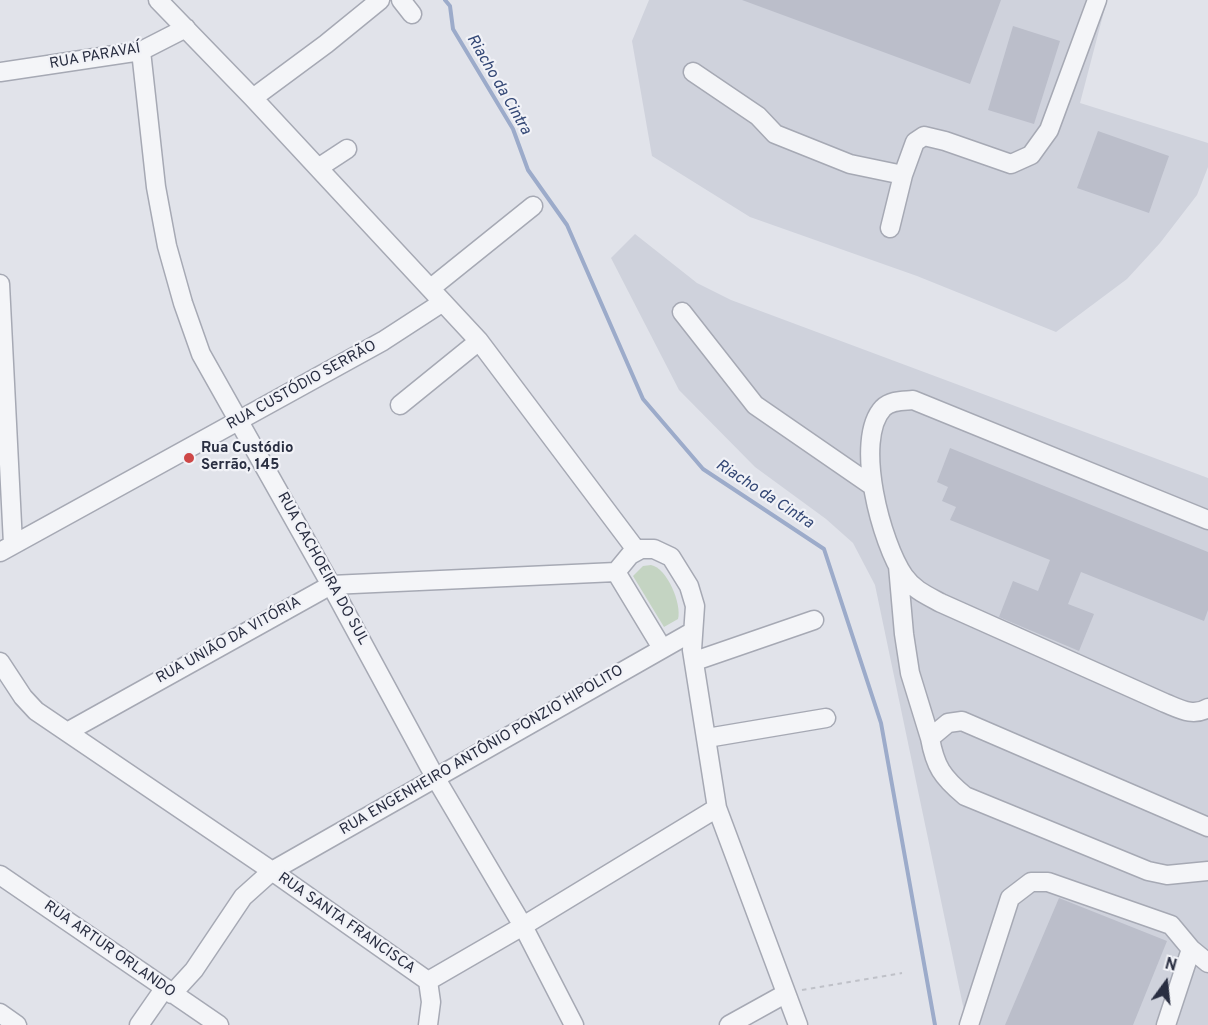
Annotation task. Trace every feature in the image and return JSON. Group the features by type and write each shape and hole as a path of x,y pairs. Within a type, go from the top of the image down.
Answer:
{"street":[{"path":"158,0 253,98 478,341 637,551"},
{"path":"253,98 326,44 380,0"},
{"path":"890,228 903,175 915,142 924,136 1011,164 1031,155 1049,130 1097,0"},
{"name":"RUA PARAVAÍ","path":"0,72 141,51 186,28"},
{"name":"RUA CACHOEIRA DO SUL","path":"141,51 156,188 167,246 183,303 201,354 331,585 435,777 523,926 574,1025"},
{"path":"693,72 758,116 775,134 850,164 903,175"},
{"path":"318,168 347,149"},
{"path":"430,288 533,206"},
{"path":"0,284 7,548"},
{"name":"RUA CUSTÓDIO SERRÃO","path":"7,548 383,341 443,302"},
{"path":"682,312 755,405 872,485"},
{"path":"400,405 478,341"},
{"path":"1208,520 913,400 889,403 882,409 874,425 870,449 872,485 880,518 897,565 910,673 930,738 934,761 954,787 965,796 1148,871 1167,875 1208,871"},
{"path":"662,648 616,572 630,555 641,549 654,549 671,557 689,586 694,606 692,650 717,808 784,993 798,1025"},
{"path":"897,565 916,590 941,603 1165,703 1191,713 1202,712 1208,708"},
{"name":"RUA UNIÃO DA VITÓRIA","path":"67,732 331,585 616,572"},
{"path":"695,661 814,620"},
{"name":"RUA ENGENHEIRO ANTÔNIO PONZIO HIPOLITO","path":"139,1025 168,992 194,970 243,897 273,871 692,632"},
{"name":"RUA SANTA FRANCISCA","path":"0,663 23,697 36,711 273,871 428,981 717,808"},
{"path":"707,738 826,718"},
{"path":"930,738 948,723 962,721 1208,827"},
{"name":"RUA ARTUR ORLANDO","path":"0,875 219,1025"},
{"path":"969,1025 1010,898 1031,882 1048,882 1172,925 1191,950 1208,963"},
{"path":"1166,1025 1191,950"},
{"path":"428,981 431,1002 428,1025"},
{"path":"729,1025 784,993"},
{"path":"0,1013 17,1025"}],"path":[{"path":"784,993 902,973"}],"shaded area":[{"path":"649,0 1107,0 1080,103 1208,143 1208,167 1197,195 1160,243 1127,279 1056,332 917,276 750,217 652,156 632,41"},
{"path":"635,234 697,283 731,300 1208,478 1208,1025 967,1025 875,585 853,543 826,519 755,467 679,390 611,258"}],"green space":[{"path":"651,565 668,579 678,605 678,619 664,627 633,576 643,566"}],"building":[{"path":"742,0 1001,0 970,84"},
{"path":"1013,26 1060,41 1034,124 988,110"},
{"path":"1098,131 1169,156 1149,213 1077,188"},
{"path":"950,448 1208,552 1208,610 1204,621 1081,572 1068,604 1094,614 1079,651 999,617 1013,581 1038,591 1050,560 950,520 956,507 942,501 948,487 937,482"},
{"path":"1059,898 1167,941 1133,1025 1005,1025"}],"waterway":[{"name":"Riacho da Cintra","path":"445,0 450,6 453,29 513,129 528,170 567,225 643,399 703,469 824,549 881,723 935,1025"}],"place":[{"name":"Rua Custódio Serrão, 145","path":"189,458"}]}
